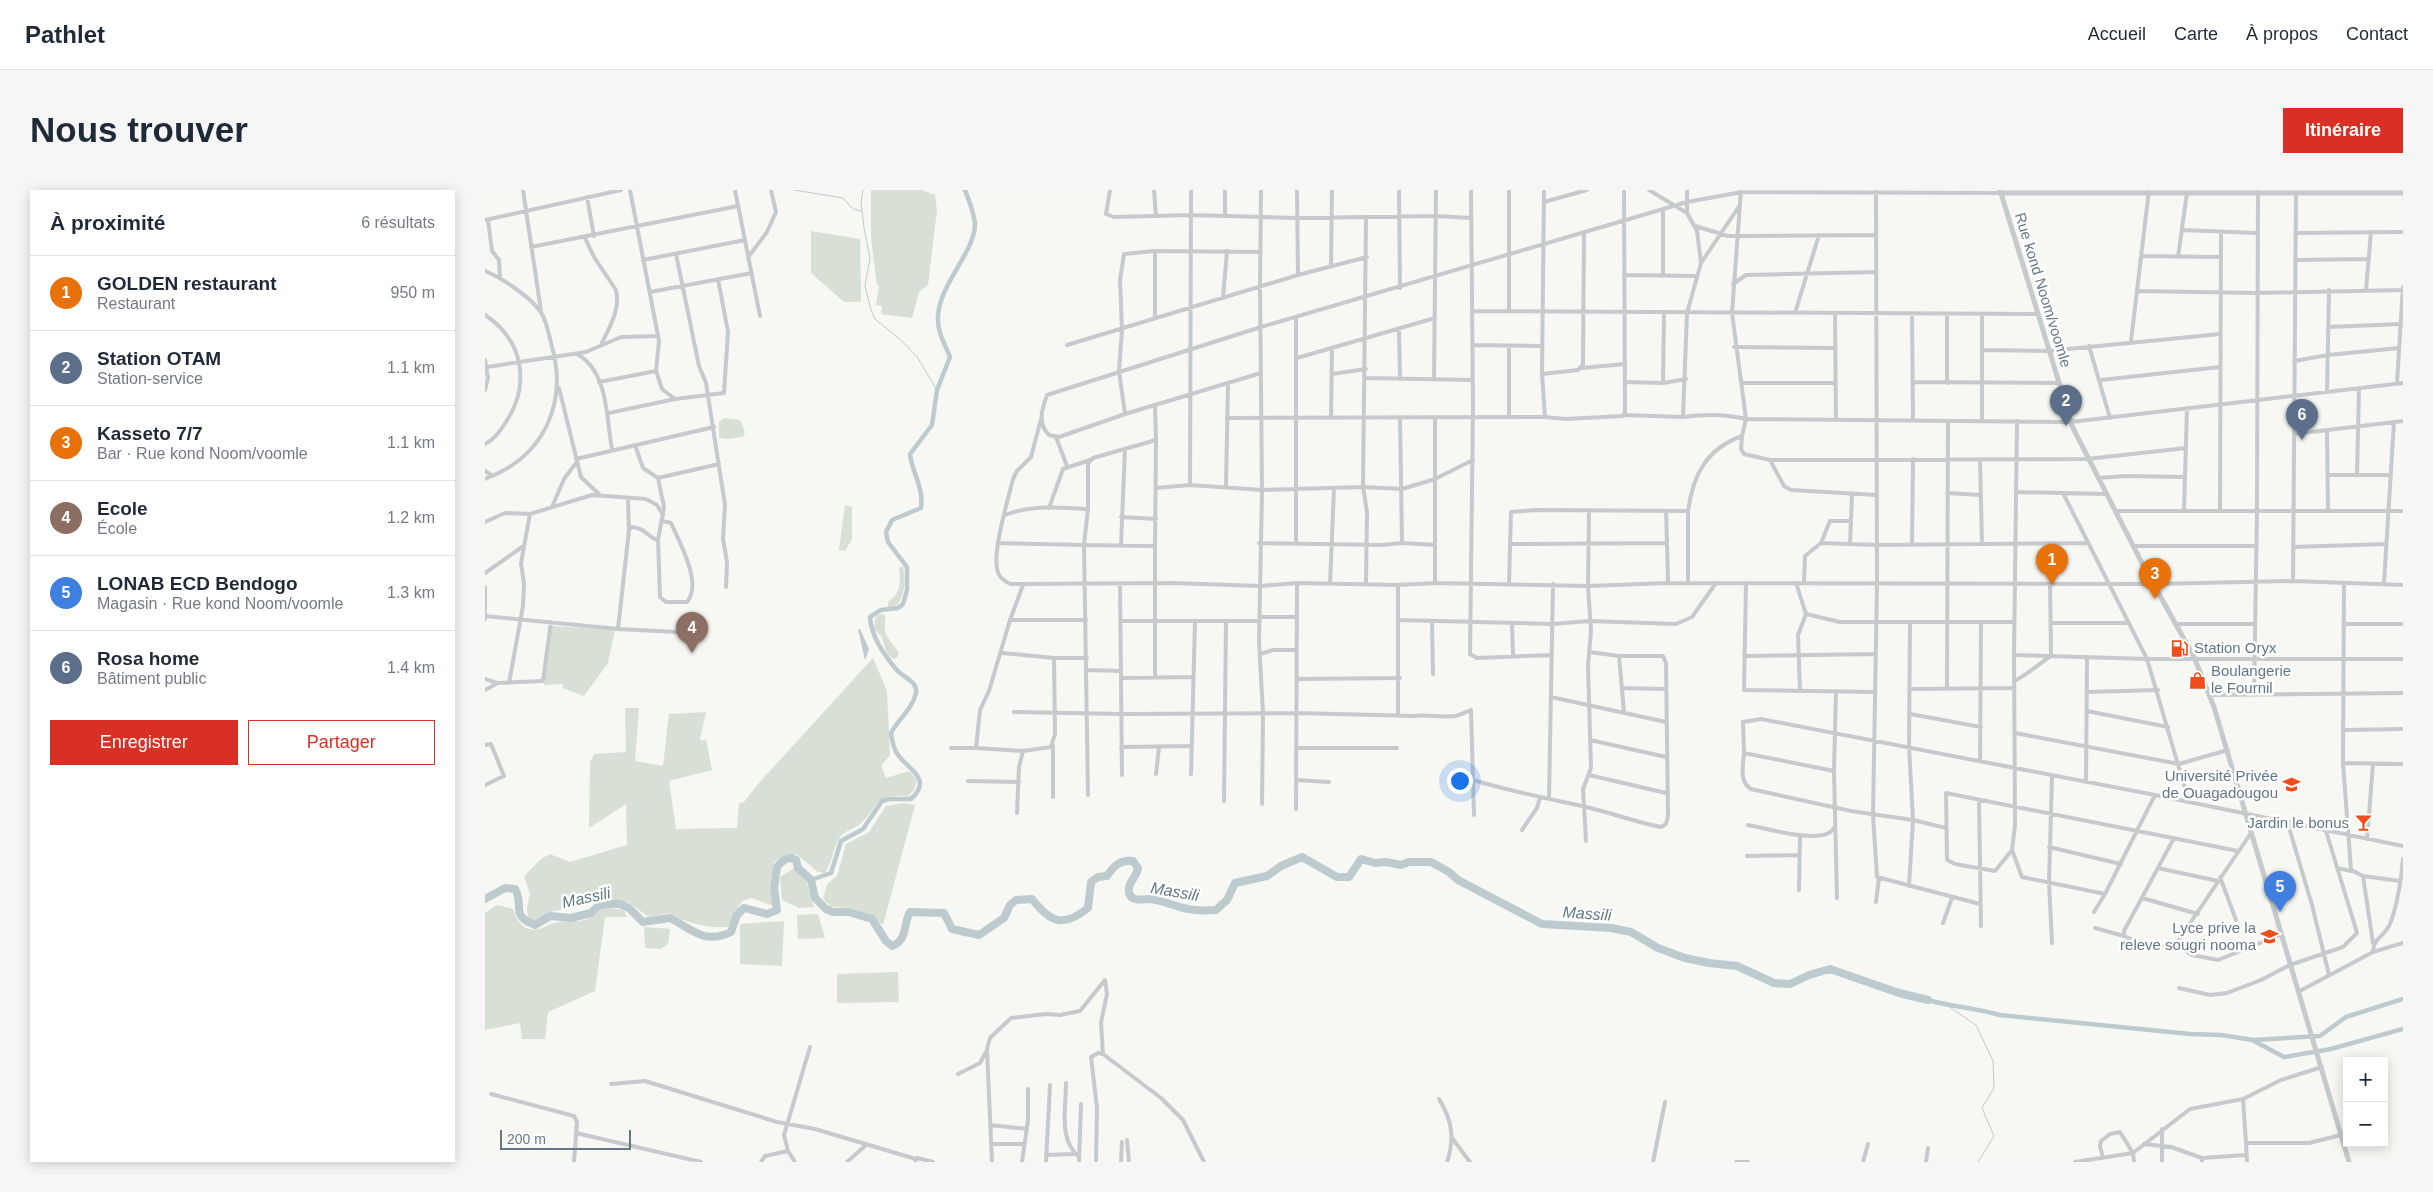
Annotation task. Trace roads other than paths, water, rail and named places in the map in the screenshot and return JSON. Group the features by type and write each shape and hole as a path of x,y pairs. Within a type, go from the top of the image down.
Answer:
{"street":[{"path":"523,190 541,311 555,357 558,386 576,461 581,477 600,495"},
{"path":"499,278 499,260 492,251 491,234 486,220 621,190"},
{"path":"630,190 659,341 656,371 663,389 675,399"},
{"path":"735,190 760,316"},
{"path":"749,256 767,232 776,212 771,190"},
{"path":"1110,190 1106,214 1108,216 1225,215 1297,218 1436,216 1471,218"},
{"path":"1154,190 1156,216"},
{"path":"1190,485 1191,190"},
{"path":"1225,190 1225,215"},
{"path":"1261,190 1262,490 1259,543 1260,654 1263,713 1262,804"},
{"path":"1297,190 1298,275"},
{"path":"1331,266 1332,190"},
{"path":"1399,190 1400,288"},
{"path":"1434,378 1436,190"},
{"path":"1471,190 1473,460 1470,583 1472,623 1470,654 1472,657 1552,655"},
{"path":"1509,190 1509,311"},
{"path":"1544,190 1542,374 1545,417"},
{"path":"1544,202 1587,190"},
{"path":"1624,190 1626,220 1624,415"},
{"path":"1649,190 1687,214 1695,226 1700,241 1701,262"},
{"path":"1687,190 1687,214"},
{"path":"1742,191 1731,313 1734,347 1742,383 1745,419 1741,449 1744,454 1770,460 2017,460 2087,459 2186,448"},
{"path":"2403,193 2337,191 2296,193 2258,191 2187,193 2149,191 1742,191 1687,202 1261,328 1047,395 1041,411 1041,419 1031,456 1017,471 1013,480 999,543 996,566 1003,581 1011,584 1085,583 1120,585 1155,583 1260,586 1297,583 1398,585 1470,583 1588,586 1668,582 2256,584 2293,581 2403,585"},
{"path":"1876,191 1877,583 1873,742 1873,815 1879,878 1876,902"},
{"name":"Rue kond Noom/voomle","path":"2000,191 2071,422 2087,459 2194,657 2210,695 2349,1162"},
{"path":"2131,341 2149,191"},
{"path":"2254,695 2257,546 2256,233 2258,191"},
{"path":"2178,256 2187,193"},
{"path":"2293,581 2296,193"},
{"path":"587,197 595,236"},
{"path":"531,247 585,238 738,206"},
{"path":"1683,417 1687,313 1701,262 1740,206"},
{"path":"1663,209 1663,276"},
{"path":"1366,218 1367,339 1363,487 1367,512 1366,583"},
{"path":"1695,226 1720,234 1739,236 1876,235"},
{"path":"2182,230 2256,233"},
{"path":"1581,368 1583,365 1585,311 1584,232"},
{"path":"2366,290 2371,232"},
{"path":"2295,233 2403,232"},
{"path":"2219,510 2219,292 2221,233"},
{"path":"1795,313 1819,235"},
{"path":"585,238 594,257 616,290 617,296 617,310 601,345"},
{"path":"643,260 745,240"},
{"path":"1125,414 1119,371 1122,330 1120,280 1123,255 1130,252 1155,251 1261,252"},
{"path":"1155,251 1155,318"},
{"path":"1223,298 1227,251"},
{"path":"676,254 699,366 704,373 714,427 725,505 723,539 727,562 725,587"},
{"path":"2141,256 2220,257"},
{"path":"1067,345 1122,330 1155,318 1298,275 1367,257"},
{"path":"2295,260 2369,259"},
{"path":"485,271 499,278 541,311"},
{"path":"1733,284 1747,275 1808,272 1876,272"},
{"path":"650,292 752,273"},
{"path":"1624,275 1697,276"},
{"path":"609,413 675,399 724,393 727,332 718,280"},
{"path":"2137,291 2294,292 2403,289 2397,383"},
{"path":"2327,392 2329,290"},
{"path":"1473,311 2037,314"},
{"path":"1663,383 1664,313"},
{"path":"1835,313 1835,420"},
{"path":"1912,314 1913,420"},
{"path":"1947,314 1947,383"},
{"path":"1982,314 1982,420"},
{"path":"485,315 499,326 511,340 520,363 521,386 515,407 503,426 485,444"},
{"path":"1296,318 1298,488 1296,543"},
{"path":"1297,358 1435,318"},
{"path":"2329,327 2401,324"},
{"path":"1399,329 1400,378"},
{"path":"1982,350 2048,351 2131,341 2220,334"},
{"path":"487,367 592,351 621,337 657,336"},
{"path":"1472,345 1542,346"},
{"path":"1509,346 1509,417"},
{"path":"2089,346 2101,380 2110,418"},
{"path":"1734,347 1835,348"},
{"path":"1331,418 1332,348"},
{"path":"2294,361 2328,355 2399,348"},
{"path":"575,353 584,359 599,382 609,413 613,449"},
{"path":"485,360 488,378 485,390"},
{"path":"1542,374 1625,364"},
{"path":"2101,380 2220,367"},
{"path":"1332,374 1366,369"},
{"path":"599,382 656,371"},
{"path":"1056,437 1155,404 1261,373"},
{"path":"1366,378 1473,380"},
{"path":"1625,382 1663,383 1685,379"},
{"path":"1914,382 2058,383"},
{"path":"1227,418 1545,417 1582,419 1624,415 1683,417 1702,414 1745,419 2071,422 2294,397 2403,382"},
{"path":"1226,486 1228,383"},
{"path":"1742,383 1834,383"},
{"path":"485,479 510,467 537,442 547,426 558,386"},
{"path":"2357,475 2359,388"},
{"path":"1155,404 1155,678"},
{"path":"2184,510 2187,408"},
{"path":"1399,417 1402,542"},
{"path":"1435,418 1435,583"},
{"path":"1041,419 1046,432 1056,437 1067,466"},
{"path":"1947,689 1948,421"},
{"path":"2017,421 2016,584 2013,681 2015,808 2012,850 2022,877 2105,894"},
{"path":"2294,434 2403,421"},
{"path":"2384,583 2394,422"},
{"path":"552,507 564,479 576,461 613,449 714,427"},
{"path":"2327,430 2328,511"},
{"path":"1688,583 1688,512 1692,488 1709,455 1731,440 1742,436"},
{"path":"1049,508 1061,472 1067,466 1156,440"},
{"path":"635,445 643,468 659,478 719,464"},
{"path":"1121,545 1125,449"},
{"path":"1912,544 1913,459"},
{"path":"1088,795 1085,714 1087,658 1084,544 1088,509 1087,467 1090,460"},
{"path":"1156,488 1190,485 1262,490 1363,487 1402,489 1435,479 1473,460"},
{"path":"1770,460 1784,486 1791,490 1876,495"},
{"path":"1980,460 1982,544"},
{"path":"485,471 493,476"},
{"path":"2329,475 2391,475"},
{"path":"2098,478 2185,477"},
{"path":"659,478 664,506 658,540 659,597 666,602 687,602 691,583 688,559 671,524 662,522"},
{"path":"1329,583 1334,489"},
{"path":"2016,492 2106,494"},
{"path":"1947,493 1980,494"},
{"path":"2063,493 2147,659 2189,802"},
{"path":"485,522 505,513 530,514 585,496 600,495 653,502 663,515"},
{"path":"1850,544 1851,495"},
{"path":"618,629 629,530 628,499"},
{"path":"1005,515 1021,510 1049,508 1088,509"},
{"path":"1509,584 1511,512 1535,510 1688,512"},
{"path":"1666,511 1668,582"},
{"path":"2115,511 2403,511"},
{"path":"1586,841 1583,789 1589,775 1590,740 1589,512"},
{"path":"509,682 524,589 521,564 522,548 530,514"},
{"path":"1121,517 1156,519"},
{"path":"1804,583 1805,556 1821,542 1830,521 1849,521"},
{"path":"629,530 633,527 641,528 658,540"},
{"path":"1259,543 1367,544 1402,542 1435,545"},
{"path":"1510,544 1589,542 1667,544"},
{"path":"1821,542 1877,545 2088,543"},
{"path":"999,543 1155,546"},
{"path":"2293,547 2386,544"},
{"path":"2133,546 2257,546"},
{"path":"485,573 522,548"},
{"path":"1296,809 1297,583"},
{"path":"1399,620 1472,623 1552,624 1589,621 1676,624 1692,617 1715,583"},
{"path":"1746,583 1745,690 1875,692"},
{"path":"1797,583 1806,614 1798,636 1800,690"},
{"path":"2344,583 2343,763 2351,871"},
{"path":"976,748 980,710 989,691 1002,653 1009,620 1023,584"},
{"path":"1549,799 1553,584"},
{"path":"2049,584 2052,623 2051,656"},
{"path":"1120,585 1122,775"},
{"path":"1398,585 1400,678 1398,714"},
{"path":"485,588 485,617 618,629 676,632"},
{"path":"1806,614 1840,622 2014,622"},
{"path":"1121,622 1226,621 1296,617"},
{"path":"1009,620 1086,620"},
{"path":"1191,774 1191,714 1195,621"},
{"path":"1224,801 1226,621"},
{"path":"485,679 498,683 543,681 551,622"},
{"path":"1433,622 1433,674"},
{"path":"1909,886 1913,820 1909,747 1911,690 1910,622"},
{"path":"1512,623 1513,655"},
{"path":"1980,761 1981,623"},
{"path":"2052,623 2129,623"},
{"path":"2175,624 2255,624"},
{"path":"2343,624 2403,624"},
{"path":"1260,654 1273,650 1296,650"},
{"path":"1473,780 1661,827 1666,824 1668,816 1666,663 1663,656 1619,656 1589,652"},
{"path":"1002,653 1055,658 1087,658"},
{"path":"1744,656 1875,654"},
{"path":"2014,655 2147,659 2194,657 2255,660 2403,659"},
{"path":"1619,656 1624,712"},
{"path":"2013,681 2027,674 2039,663 2051,656"},
{"path":"2085,782 2087,657"},
{"path":"1053,797 1055,658"},
{"path":"1087,670 1121,671"},
{"path":"1121,678 1193,677"},
{"path":"1297,679 1400,678"},
{"path":"485,690 498,683"},
{"path":"1622,688 1665,689"},
{"path":"1911,690 2013,688"},
{"path":"2087,692 2157,690"},
{"path":"1836,691 1834,771 1837,898"},
{"path":"2210,695 2403,693"},
{"path":"1551,697 1666,722"},
{"path":"1014,712 1085,714 1398,714 1441,717 1457,716 1472,710 1474,814"},
{"path":"2087,711 2168,727"},
{"path":"1910,714 1981,727"},
{"path":"1946,828 1913,820 1873,815 1746,786 1743,780 1743,722 1761,719 2155,795 2288,824 2403,846"},
{"path":"2344,730 2403,729"},
{"path":"2015,733 2179,764 2227,750"},
{"path":"1590,740 1666,757"},
{"path":"485,745 491,744 504,776 485,785"},
{"path":"951,748 1023,751 1040,750 1053,746"},
{"path":"1121,747 1191,746"},
{"path":"1156,774 1159,747"},
{"path":"1297,748 1397,748"},
{"path":"1017,813 1023,751"},
{"path":"1744,753 1834,771"},
{"path":"2343,763 2403,764"},
{"path":"2367,839 2373,764"},
{"path":"1589,775 1667,793"},
{"path":"2053,776 2049,847 2053,943"},
{"path":"1296,780 1329,782"},
{"path":"968,781 1019,782"},
{"path":"2012,850 1995,872 1955,864 1947,860 1946,793 2238,851"},
{"path":"2094,912 2121,864 2155,795"},
{"path":"1522,830 1537,808 1540,797"},
{"path":"1979,800 1981,926"},
{"path":"2288,824 2329,975"},
{"path":"1748,825 1799,835 1826,835 1832,832 1835,826"},
{"path":"2179,988 2217,995 2243,988 2290,966 2343,947 2357,933 2326,831"},
{"path":"2095,928 2124,936 2142,944 2159,947 2176,944 2251,833"},
{"path":"1799,835 1799,890"},
{"path":"2124,936 2125,927 2174,838"},
{"path":"2049,847 2121,864"},
{"path":"1747,856 1799,855"},
{"path":"2373,943 2390,924 2403,859"},
{"path":"2158,868 2219,879"},
{"path":"2337,868 2363,876 2400,881"},
{"path":"2363,876 2373,952"},
{"path":"1879,878 1980,904"},
{"path":"2219,879 2236,920"},
{"path":"1943,923 1952,898"},
{"path":"2142,898 2198,914"},
{"path":"2176,944 2192,955 2218,960 2280,935"},
{"path":"2298,992 2373,952 2403,943"},
{"path":"992,1162 987,1051 990,1038 1011,1018 1046,1014 1060,1015 1080,1011 1105,980 1107,994 1101,1024 1103,1054"},
{"path":"795,1162 787,1151 784,1135 810,1048"},
{"path":"958,1074 981,1062 987,1051"},
{"path":"1096,1162 1097,1108 1091,1057 1098,1053 1103,1054 1161,1098 1183,1120 1204,1162"},
{"path":"2075,1162 2133,1153 2190,1108 2243,1099 2281,1080 2322,1067"},
{"path":"611,1084 645,1081 786,1124 815,1129 915,1160 933,1162"},
{"path":"1066,1083 1065,1133 1079,1160"},
{"path":"1046,1162 1050,1085"},
{"path":"1022,1162 1027,1129 1028,1088"},
{"path":"491,1094 574,1116 577,1122 574,1162"},
{"path":"1439,1099 1448,1114 1451,1124 1447,1162"},
{"path":"2243,1099 2247,1162"},
{"path":"1653,1162 1665,1102"},
{"path":"1079,1160 1081,1104"},
{"path":"990,1125 1027,1129"},
{"path":"2162,1129 2162,1162"},
{"path":"2103,1158 2100,1146 2101,1141 2120,1132 2133,1153 2134,1162"},
{"path":"576,1134 701,1162"},
{"path":"2246,1143 2309,1143 2341,1135"},
{"path":"1451,1136 1470,1162"},
{"path":"1127,1140 1129,1162"},
{"path":"1121,1162 1122,1142"},
{"path":"991,1144 1024,1144"},
{"path":"1863,1162 1868,1144"},
{"path":"2144,1144 2182,1150 2202,1160 2246,1155"},
{"path":"847,1162 866,1145"},
{"path":"1926,1162 1928,1148"},
{"path":"761,1162 765,1156 787,1151"},
{"path":"1046,1155 1075,1154"},
{"path":"1736,1162 1748,1162"}],"waterway":[{"path":"794,190 843,198 853,209 862,211"},
{"path":"863,190 861,202 870,258 865,286 871,310 875,319 902,341 917,357 937,390"},
{"path":"811,880 831,873 841,841 863,829 882,801 889,799 911,799 920,786 917,775 896,752 891,733 912,704 916,689 912,682 898,671 882,650 875,638 870,617 881,610 898,608 903,604 907,590 907,567 888,542 886,532 892,520 921,508 921,493 910,454 932,425 937,390 950,357 940,333 938,317 944,292 964,257 973,235 975,224 965,190"},
{"name":"Massili","path":"485,899 505,888 515,889 518,895 519,910 522,918 535,925 550,916 571,918 591,913 598,906 620,904 629,908 643,922 670,918 699,934 713,937 722,936 731,932 737,915 744,908 767,914 777,910 774,888 777,867 783,861 790,858 796,860 798,868 811,880 815,898 826,909 833,912 849,912 872,919 886,941 892,946 901,940 910,912 944,913 952,929 979,935 1004,918 1010,905 1016,900 1032,899 1051,918 1058,920 1071,918 1088,908 1091,882 1098,877 1107,876 1115,866 1124,861 1133,861 1138,868 1129,889 1132,898 1156,900 1190,910 1216,910 1227,900 1235,883 1267,876 1281,866 1302,857 1337,877 1349,877 1361,859 1375,863 1386,862 1401,865 1409,862 1431,862 1449,872 1458,880 1542,924 1611,928 1631,932 1658,948 1685,958 1737,966 1774,983 1790,984 1809,975 1830,969 1899,993 1928,1000"},
{"path":"1928,1000 2000,1015 2190,1034 2221,1035 2253,1040 2320,1036 2346,1017 2403,999"},
{"path":"1948,1006 1976,1025 1993,1061 1994,1088 1982,1108 1994,1136 1978,1162"},
{"path":"2254,1041 2284,1057 2331,1049 2403,1029"}],"place":[{"name":"Station OTAM","path":"2066,426"},
{"name":"Rosa home","path":"2302,440"},
{"name":"GOLDEN restaurant","path":"2052,585"},
{"name":"Kasseto 7/7","path":"2155,599"},
{"name":"Station Oryx","path":"2180,648"},
{"name":"Ecole","path":"692,653"},
{"name":"Boulangerie le Fournil","path":"2197,680"},
{"name":"Université Privée de Ouagadougou","path":"2292,785"},
{"name":"Jardin le bonus","path":"2363,823"},
{"name":"LONAB ECD Bendogo","path":"2280,912"},
{"name":"Lyce prive la releve sougri nooma","path":"2270,937"}]}
